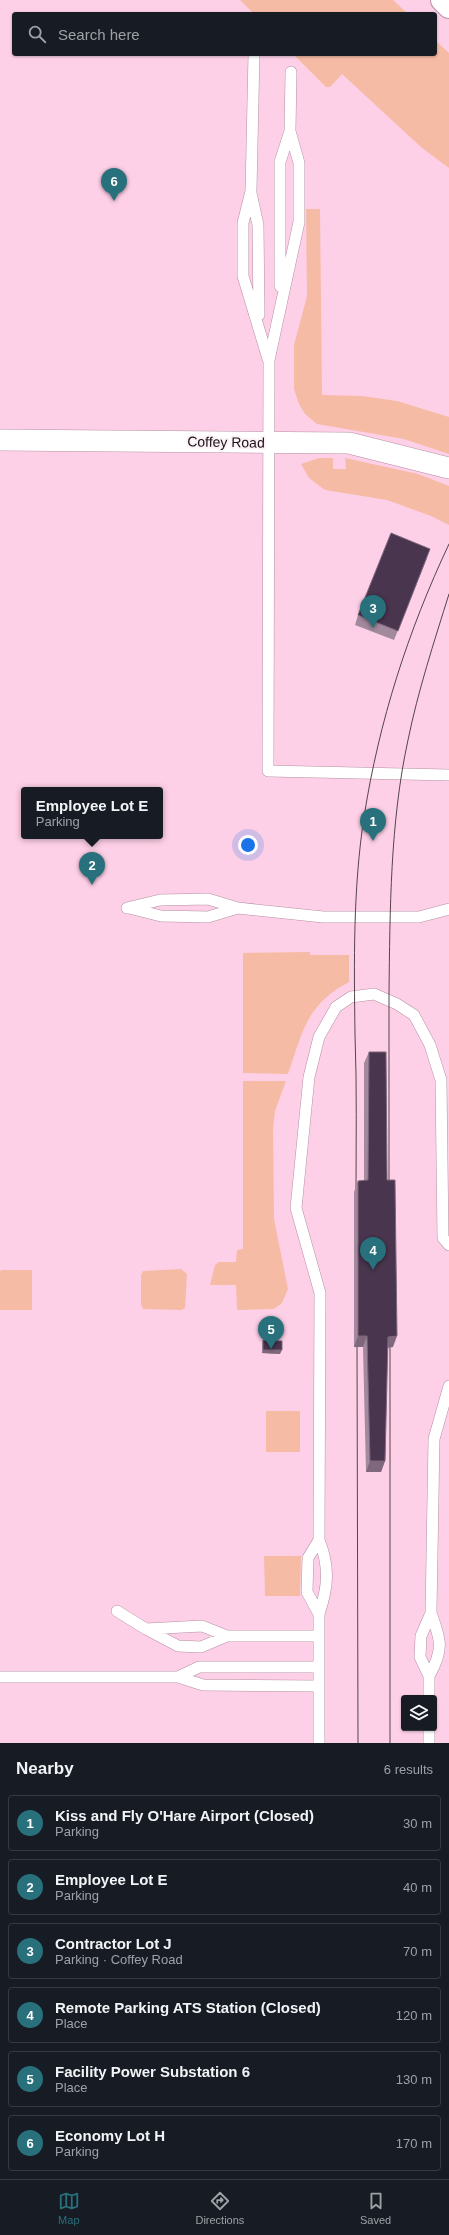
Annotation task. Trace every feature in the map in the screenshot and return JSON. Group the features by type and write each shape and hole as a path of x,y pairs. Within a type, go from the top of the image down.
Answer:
{"main road":[{"path":"442,0 449,7"}],"street":[{"name":"Coffey Road","path":"0,440 349,443 449,468"}],"lane":[{"path":"254,56 251,191 244,223 244,276 268,360"},
{"path":"291,72 290,132 299,163 299,222 268,360 268,771 449,775"},
{"path":"279,308 280,162 290,132"},
{"path":"251,191 258,224 258,326"},
{"path":"238,908 208,917 161,916 127,908 160,900 208,899 238,908 323,917 419,917 449,909"},
{"path":"319,1743 318,1614 325,1595 326,1558 319,1540 320,1293 296,1208 309,1077 318,1037 336,1007 351,997 374,994 397,1004 414,1015 430,1045 441,1080 443,1238 449,1245"},
{"path":"429,1676 439,1658 439,1634 431,1613 434,1439 449,1386"},
{"path":"318,1614 307,1592 307,1585 308,1558 319,1540"},
{"path":"118,1611 146,1629 178,1646 201,1647 227,1636"},
{"path":"429,1695 429,1676 420,1657 421,1636 431,1613"},
{"path":"146,1629 202,1626 227,1636 318,1636"},
{"path":"178,1677 199,1667 319,1667"},
{"path":"0,1677 178,1677 203,1685 318,1686"},
{"path":"429,1731 429,1743"}],"shaded area":[{"path":"0,0 449,0 449,1743 0,1743"},
{"path":"240,0 393,0 406,12 252,12"},
{"path":"437,42 449,53 449,168 422,148 342,74 330,87 326,87 295,56 437,56"},
{"path":"306,209 320,209 322,395 362,396 397,401 449,417 449,454 404,439 317,424 305,414 299,404 294,389 294,345 307,296"},
{"path":"319,458 333,458 333,469 346,469 345,458 418,474 449,486 449,525 431,516 387,500 325,490 309,478 301,464"},
{"path":"310,952 310,955 349,955 349,982 323,1000 308,1020 288,1074 243,1073 243,953"},
{"path":"243,1081 286,1081 275,1111 273,1130 274,1219 288,1289 282,1303 274,1309 237,1310 236,1285 210,1285 215,1265 219,1262 236,1262 237,1250 243,1249"},
{"path":"181,1269 187,1274 185,1308 181,1310 143,1309 141,1304 141,1275 143,1271"},
{"path":"32,1270 32,1310 0,1310 0,1271"},
{"path":"266,1411 300,1411 300,1452 266,1452"},
{"path":"264,1556 301,1556 300,1596 265,1596"}],"building":[{"path":"391,533 430,549 398,631 358,615"},
{"path":"369,1052 386,1052 387,1180 395,1180 397,1336 388,1337 385,1461 370,1461 367,1336 358,1336 358,1181 368,1180"},
{"path":"263,1340 282,1341 282,1350 263,1350"}],"tram line":[{"path":"356,1195 354,980 356,898 360,844 370,781 397,677 408,643 434,577 449,544"},
{"path":"389,1191 389,962 394,835 402,771 412,722 449,594"},
{"path":"357,1337 358,1743"},
{"path":"390,1337 390,1743"}],"place":[{"name":"Economy Lot H","path":"114,201"},
{"name":"Contractor Lot J","path":"373,628"},
{"name":"Kiss and Fly O'Hare Airport (Closed)","path":"373,841"},
{"name":"Employee Lot E","path":"92,885"},
{"name":"Remote Parking ATS Station (Closed)","path":"373,1270"},
{"name":"Facility Power Substation 6","path":"271,1349"}]}
